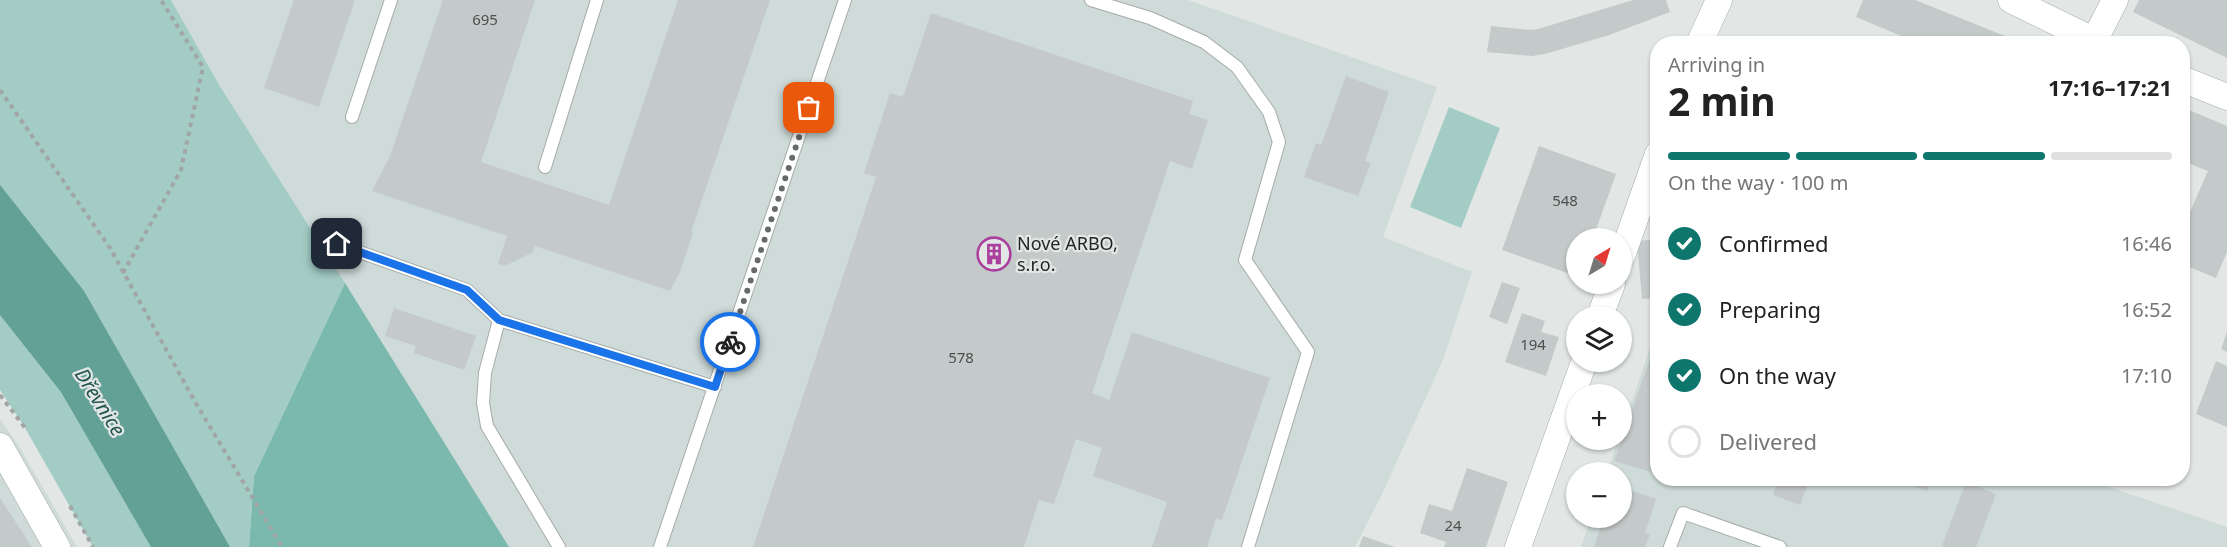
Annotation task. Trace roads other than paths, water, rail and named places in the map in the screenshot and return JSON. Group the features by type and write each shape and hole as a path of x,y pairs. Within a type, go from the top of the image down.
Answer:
{"street":[{"path":"2011,0 2085,36"},
{"path":"2100,36 2115,0"},
{"path":"1703,36 1718,4"},
{"path":"2190,82 2227,98"},
{"path":"1632,228 1650,177"},
{"path":"1518,547 1580,372"},
{"path":"0,446 57,547"}],"lane":[{"path":"352,117 391,0"},
{"path":"545,167 597,0"},
{"path":"660,547 845,0"},
{"path":"1091,0 1150,18 1204,42 1237,67 1269,112 1279,142 1245,260 1308,352 1248,547"},
{"path":"337,244 467,290 499,320 715,387"},
{"path":"499,320 485,373 483,403 487,426 558,547"},
{"path":"1670,547 1683,513 1780,547"}],"water":[{"name":"Dřevnice","path":"0,185 84,291 230,547 151,547 61,392 0,315"}],"place":[{"name":"Nové ARBO, s.r.o.","path":"994,254"}]}
